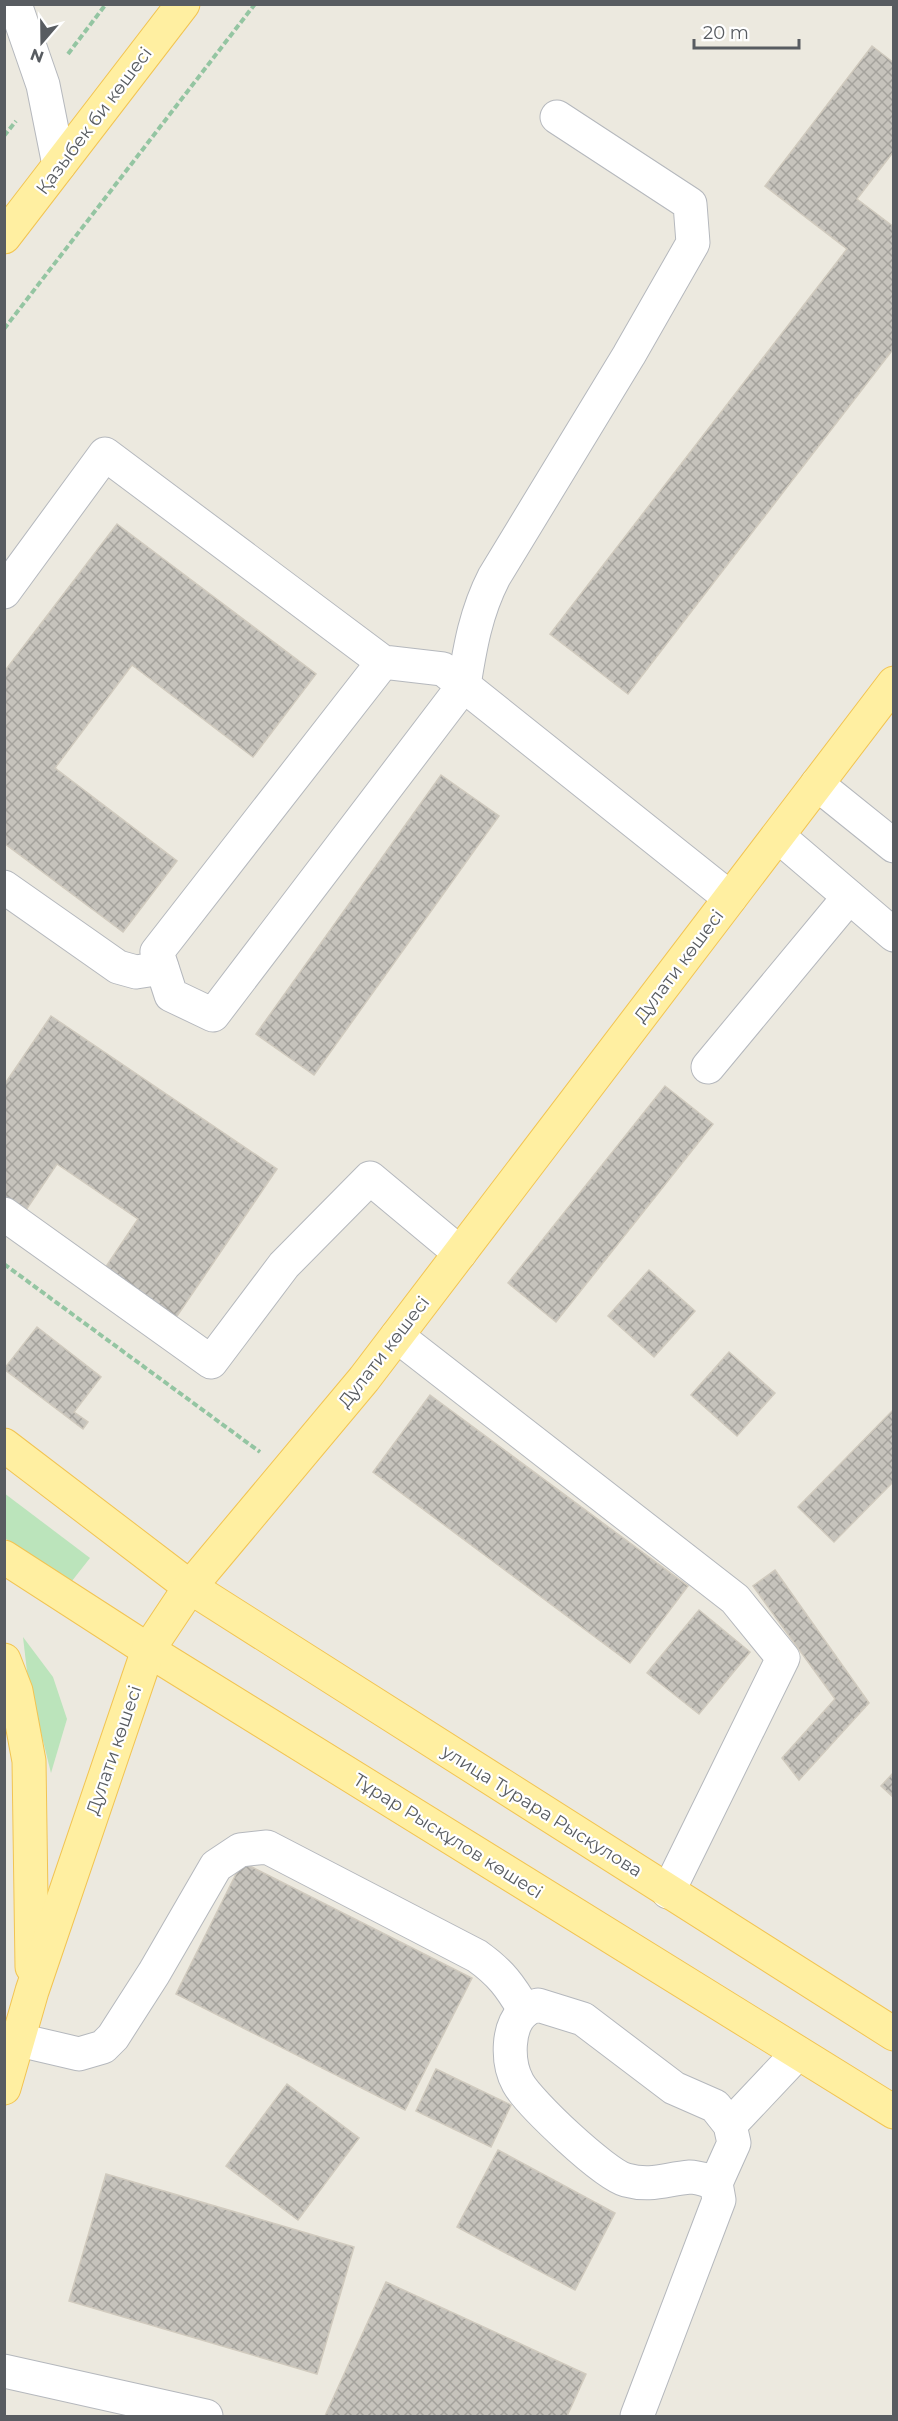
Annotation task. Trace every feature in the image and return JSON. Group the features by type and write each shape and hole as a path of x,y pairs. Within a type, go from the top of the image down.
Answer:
{"main road":[{"name":"Қазыбек би көшесі","path":"4,237 183,4"},
{"name":"Дулати көшесі","path":"4,2088 12,2040 32,1991 148,1650 190,1587 364,1379 894,683"},
{"path":"4,1445 190,1587"},
{"name":"Тұрар Рыскұлов көшесі","path":"4,1557 148,1650 894,2112"},
{"name":"улица Турара Рыскулова","path":"190,1587 894,2034"},
{"path":"4,1660 16,1691 29,1761 32,1991"}],"lane":[{"path":"12,4 16,7 44,85 59,165"},
{"path":"383,662 157,952 171,995 213,1015 464,685 475,624 482,600 629,356 693,243 690,204 557,117"},
{"path":"4,592 105,454 383,662 443,669 730,898"},
{"path":"817,784 894,846"},
{"path":"778,836 894,935"},
{"path":"4,886 118,967 136,972 162,968"},
{"path":"708,1067 849,897"},
{"path":"4,1214 211,1362 284,1265 370,1178 460,1253"},
{"path":"397,1336 735,1599 783,1658 668,1892"},
{"path":"12,2040 79,2054 103,2047 113,2037 154,1973 216,1866 240,1850 267,1847 477,1956 510,1984 525,2011"},
{"path":"637,2416 719,2200 717,2183 734,2143 730,2125 715,2106 674,2088 583,2019 538,2005 525,2011 517,2022 512,2037 509,2059 518,2084 592,2159 625,2180 658,2184 691,2177 717,2183"},
{"path":"730,2125 798,2053"},
{"path":"4,2371 206,2416"}],"path":[{"path":"4,329 255,4"},
{"path":"4,1264 287,1472"}],"green space":[{"path":"4,1493 90,1558 68,1586 5,1538"},
{"path":"23,1637 53,1677 67,1719 51,1773 28,1680"}],"building":[{"path":"872,46 894,63 894,151 857,199 894,227 894,348 628,694 550,634 847,249 765,186"},
{"path":"117,524 316,674 253,757 132,665 55,768 177,861 123,932 4,843 4,672"},
{"path":"441,775 499,816 314,1075 256,1034"},
{"path":"51,1016 277,1169 173,1322 101,1274 138,1219 57,1164 22,1216 4,1204 4,1085"},
{"path":"665,1086 713,1124 556,1322 508,1283"},
{"path":"649,1270 695,1311 654,1357 608,1316"},
{"path":"37,1327 101,1377 74,1412 88,1422 83,1429 4,1369"},
{"path":"729,1352 775,1393 737,1436 691,1395"},
{"path":"430,1395 688,1586 630,1663 373,1472"},
{"path":"894,1409 894,1481 834,1542 798,1507"},
{"path":"775,1570 869,1703 799,1780 782,1758 835,1699 753,1586"},
{"path":"699,1610 750,1652 699,1714 647,1673"},
{"path":"894,1772 894,1798 881,1786"},
{"path":"242,1862 472,1978 405,2110 176,1994"},
{"path":"436,2069 511,2105 491,2147 416,2111"},
{"path":"287,2084 359,2138 298,2220 226,2166"},
{"path":"498,2150 615,2213 575,2290 457,2227"},
{"path":"106,2174 354,2247 317,2374 69,2301"},
{"path":"386,2282 586,2374 567,2416 325,2416"}]}
